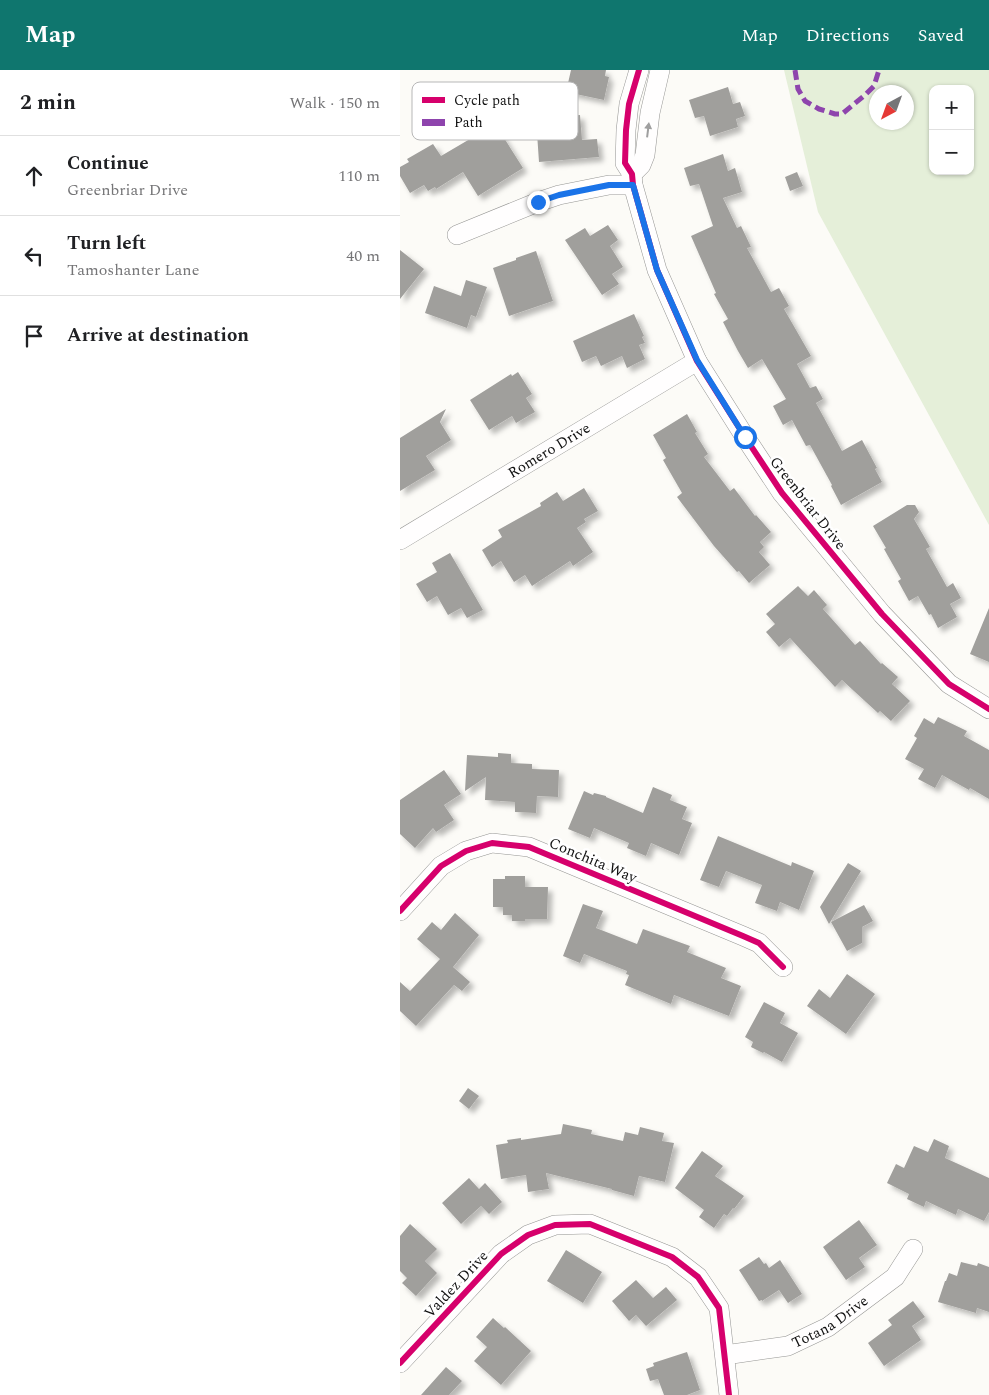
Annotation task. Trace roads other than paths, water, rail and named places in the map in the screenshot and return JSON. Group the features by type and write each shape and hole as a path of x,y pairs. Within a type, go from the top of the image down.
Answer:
{"street":[{"name":"Greenbriar Drive","path":"639,70 629,104 625,163 632,179 657,270 697,360 782,494 882,614 949,684 989,709"},
{"path":"458,235 559,195 632,179 645,155 650,113 660,70"},
{"name":"Romero Drive","path":"400,540 697,360"},
{"name":"Conchita Way","path":"400,911 441,866 466,851 492,843 529,847 759,943 783,967"},
{"name":"Valdez Drive","path":"400,1363 501,1254 528,1235 555,1225 590,1224 672,1257 698,1277 719,1308 729,1395"},
{"name":"Totana Drive","path":"725,1355 788,1346 828,1327 895,1277 913,1249"}]}
